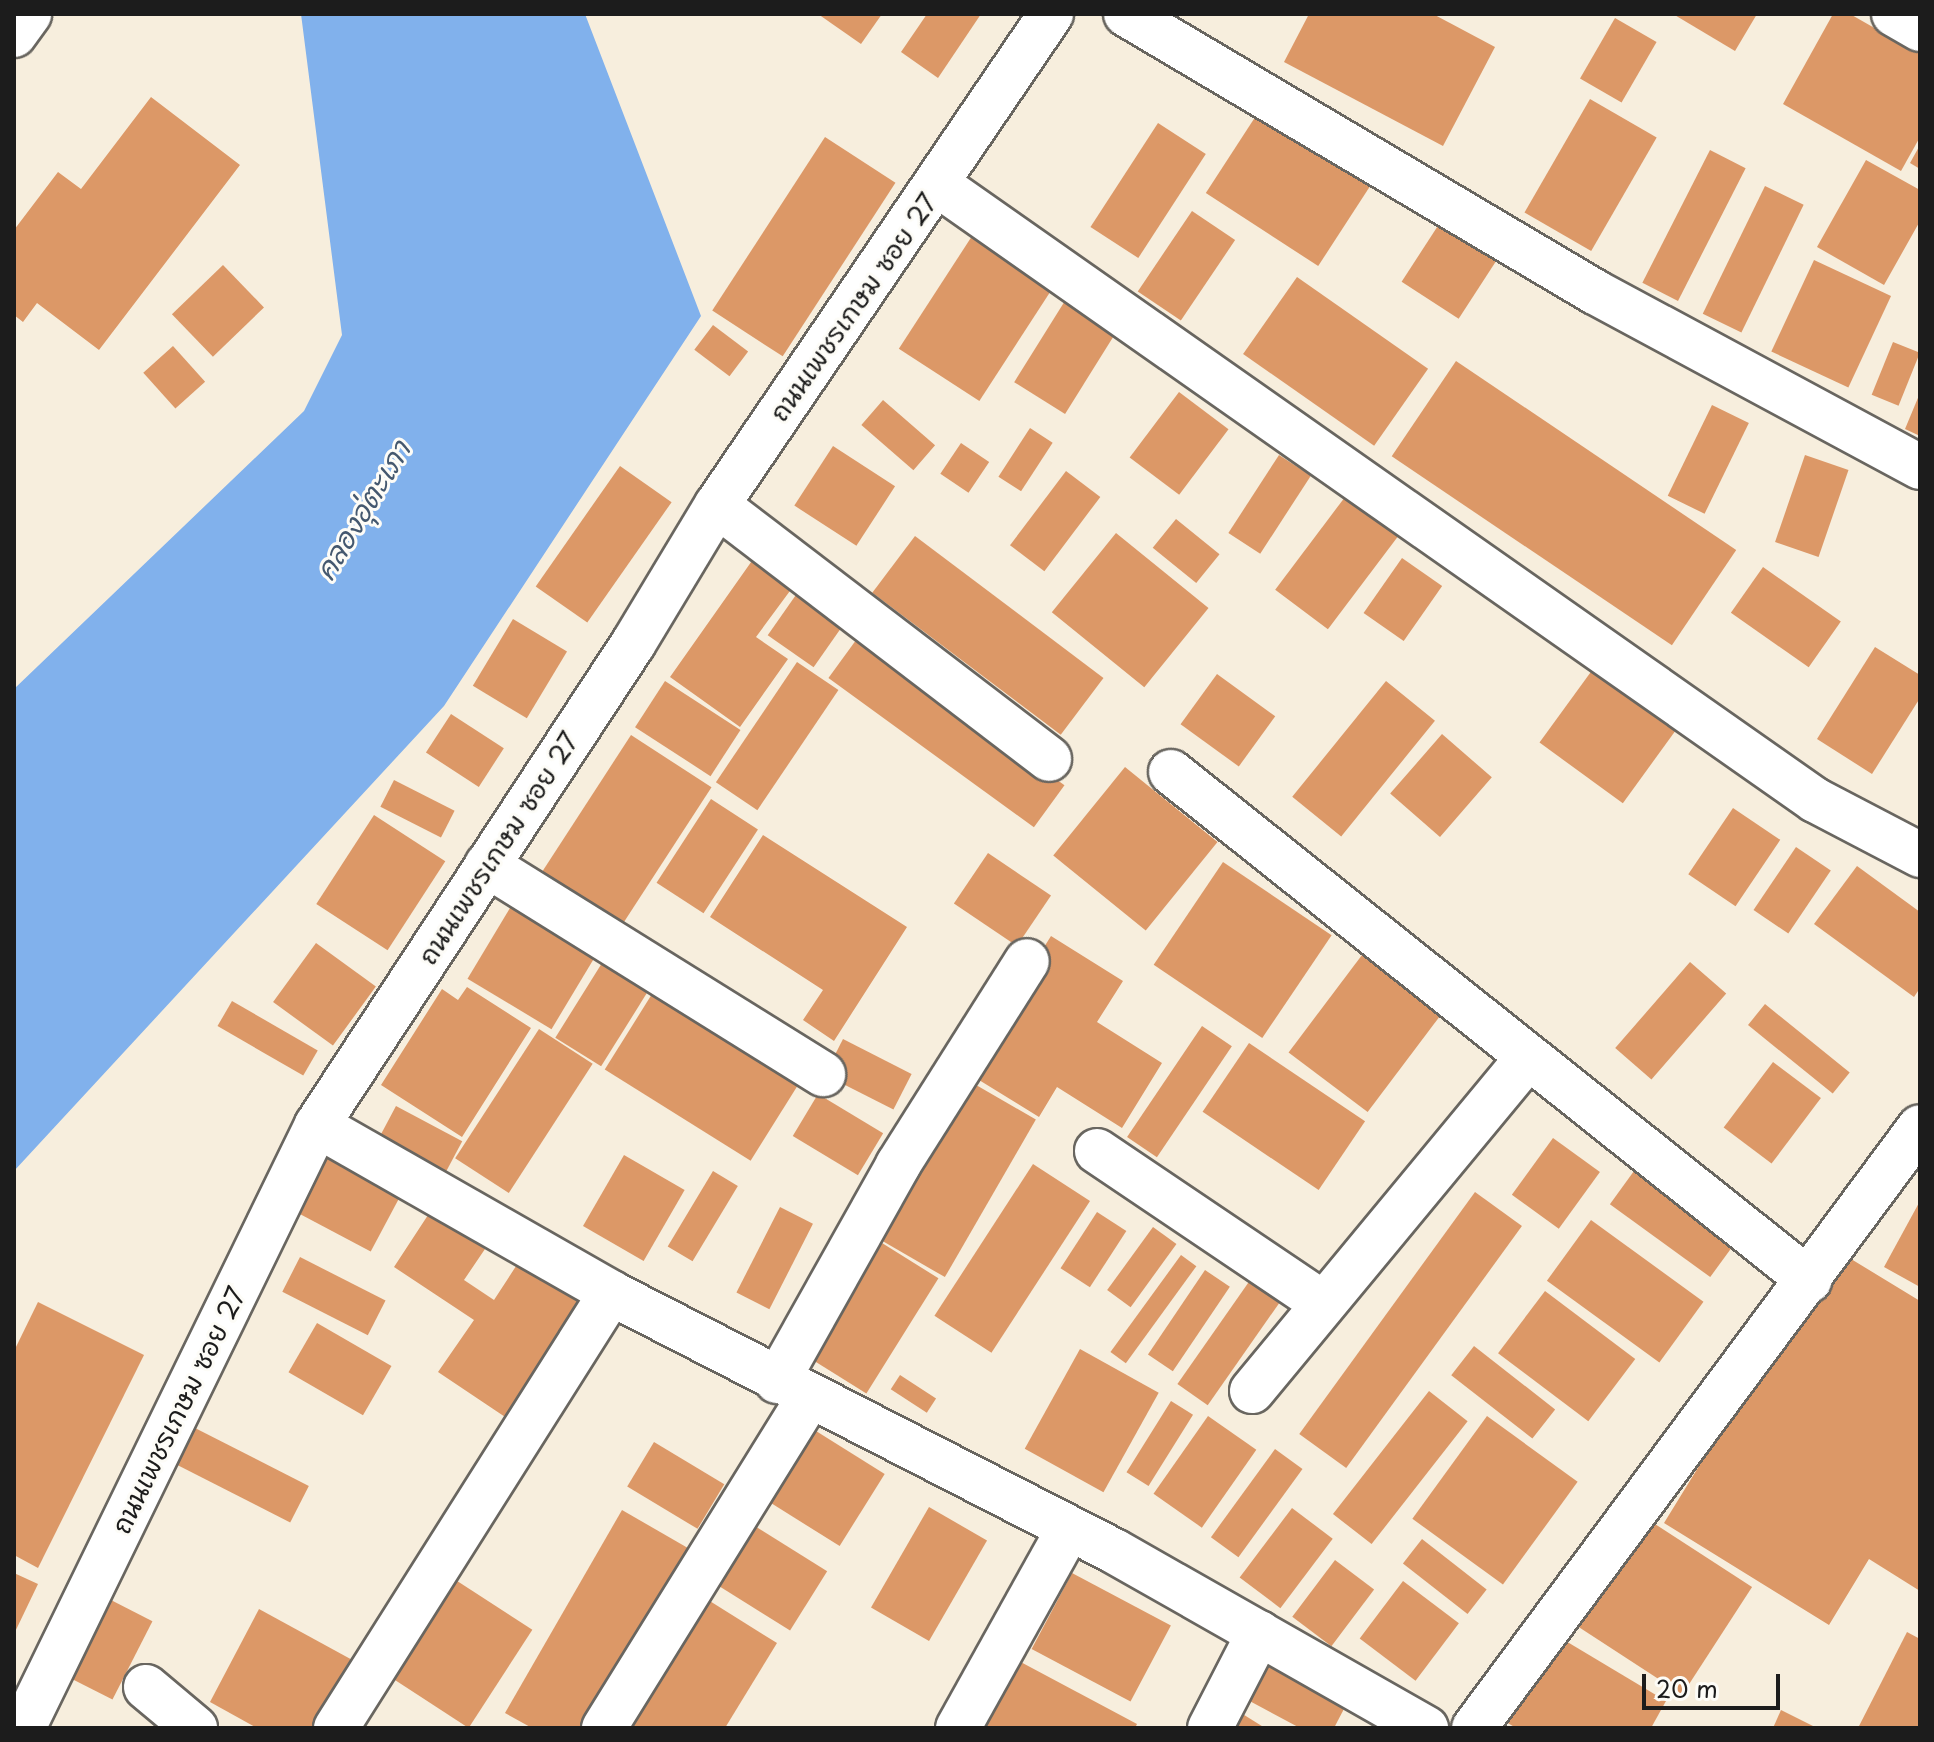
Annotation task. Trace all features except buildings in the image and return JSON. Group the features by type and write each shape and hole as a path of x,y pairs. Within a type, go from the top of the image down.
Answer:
{"street":[{"path":"14,35 29,14"},
{"name":"ถนนเพชรเกษม ซอย 27","path":"23,1728 317,1125 717,505 1051,14"},
{"path":"1126,14 1595,292 1920,467"},
{"path":"1894,14 1920,29"},
{"path":"937,184 1815,800 1920,855"},
{"path":"717,505 1049,759"},
{"path":"1171,772 1809,1280"},
{"path":"487,865 823,1074"},
{"path":"604,1728 793,1389 898,1165 1027,961"},
{"path":"1252,1391 1528,1057"},
{"path":"317,1125 611,1293 1068,1530 1259,1633 1399,1721"},
{"path":"1474,1728 1920,1127"},
{"path":"1097,1151 1322,1303"},
{"path":"336,1728 611,1293"},
{"path":"958,1728 1068,1530"},
{"path":"1210,1728 1259,1633"},
{"path":"146,1687 195,1728"}],"water":[{"name":"คลองอุ่ตะเภา","path":"301,14 585,14 701,316 444,706 14,1171 14,689 304,411 342,335"}]}
